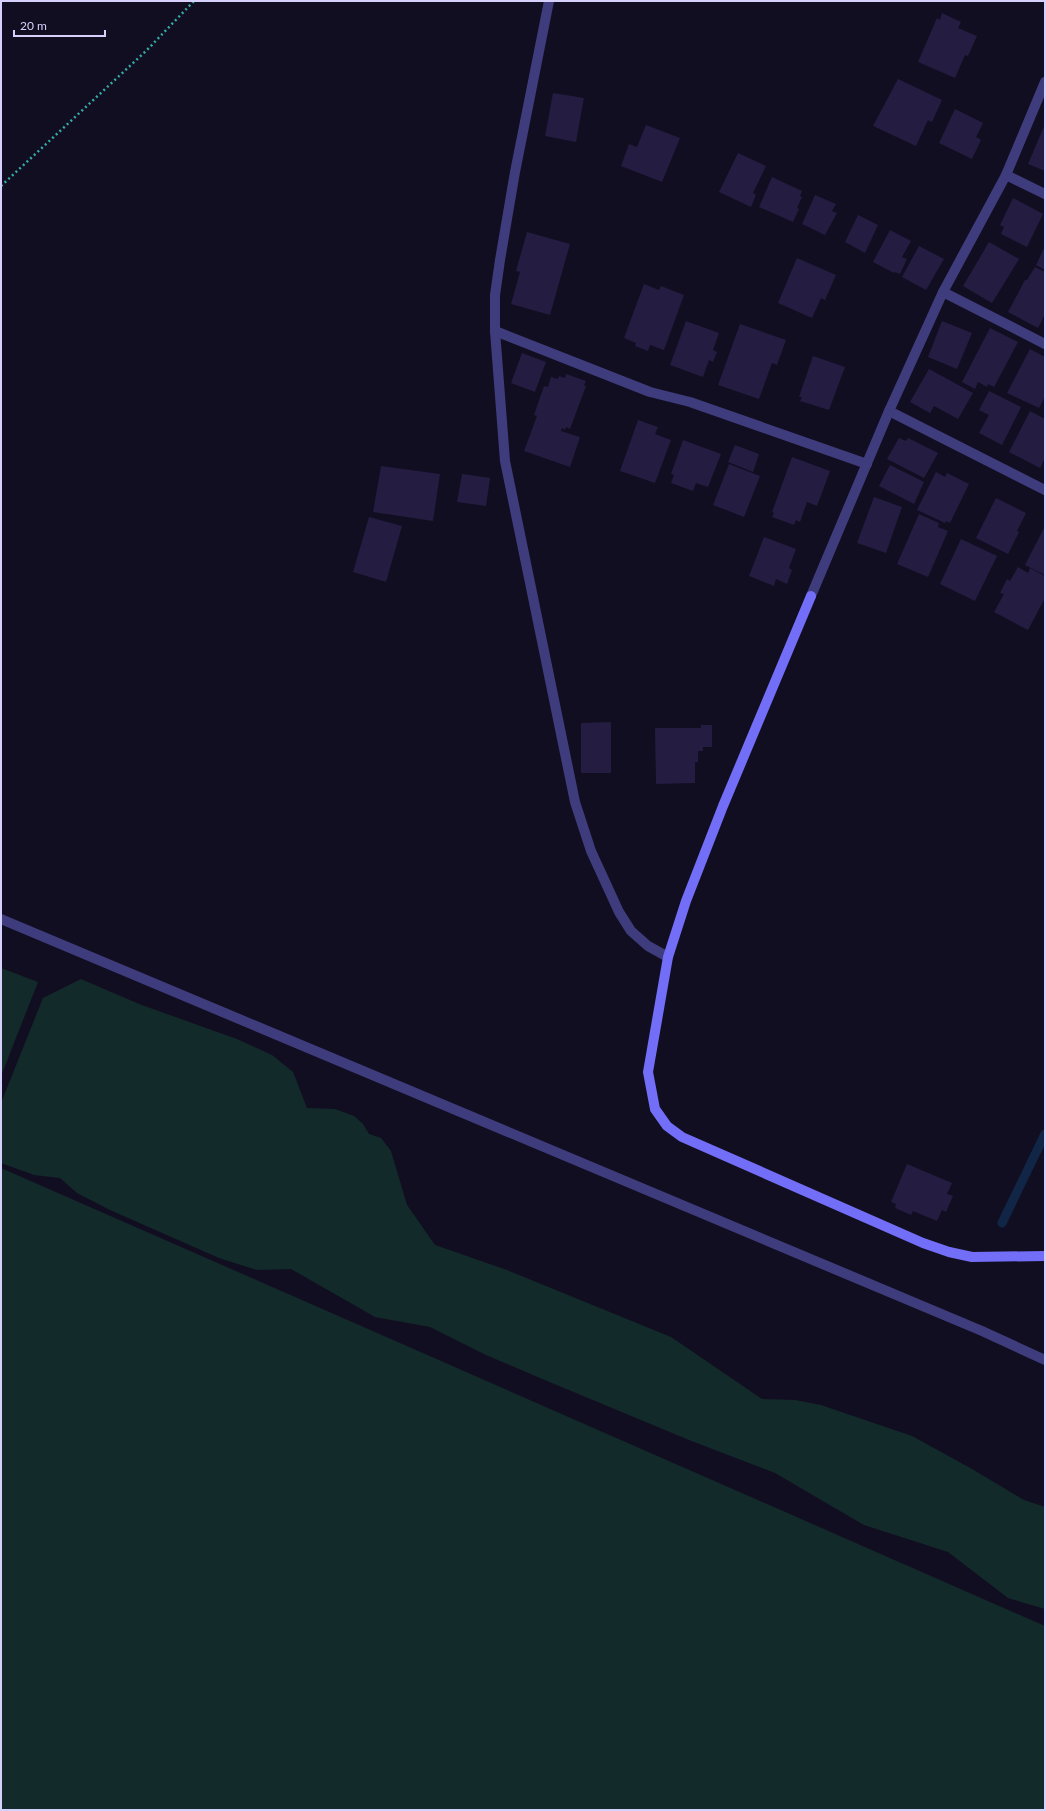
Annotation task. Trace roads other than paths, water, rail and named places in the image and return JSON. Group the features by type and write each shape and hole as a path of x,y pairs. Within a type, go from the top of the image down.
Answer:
{"street":[{"path":"549,1 515,172 495,295 495,331 505,460 575,802 592,851 619,912 631,932 648,946 668,957"},
{"path":"1045,82 1006,175 943,292 889,411 723,806 686,901 668,957 648,1072 655,1109 668,1126 682,1137 923,1243 949,1252 972,1257 1045,1256"},
{"path":"1006,175 1045,194"},
{"path":"943,292 1045,344"},
{"path":"495,331 650,392 690,402 867,464"},
{"path":"889,411 1045,490"},
{"path":"1,919 975,1328 1045,1360"}],"waterway":[{"path":"1002,1223 1045,1134"}]}
